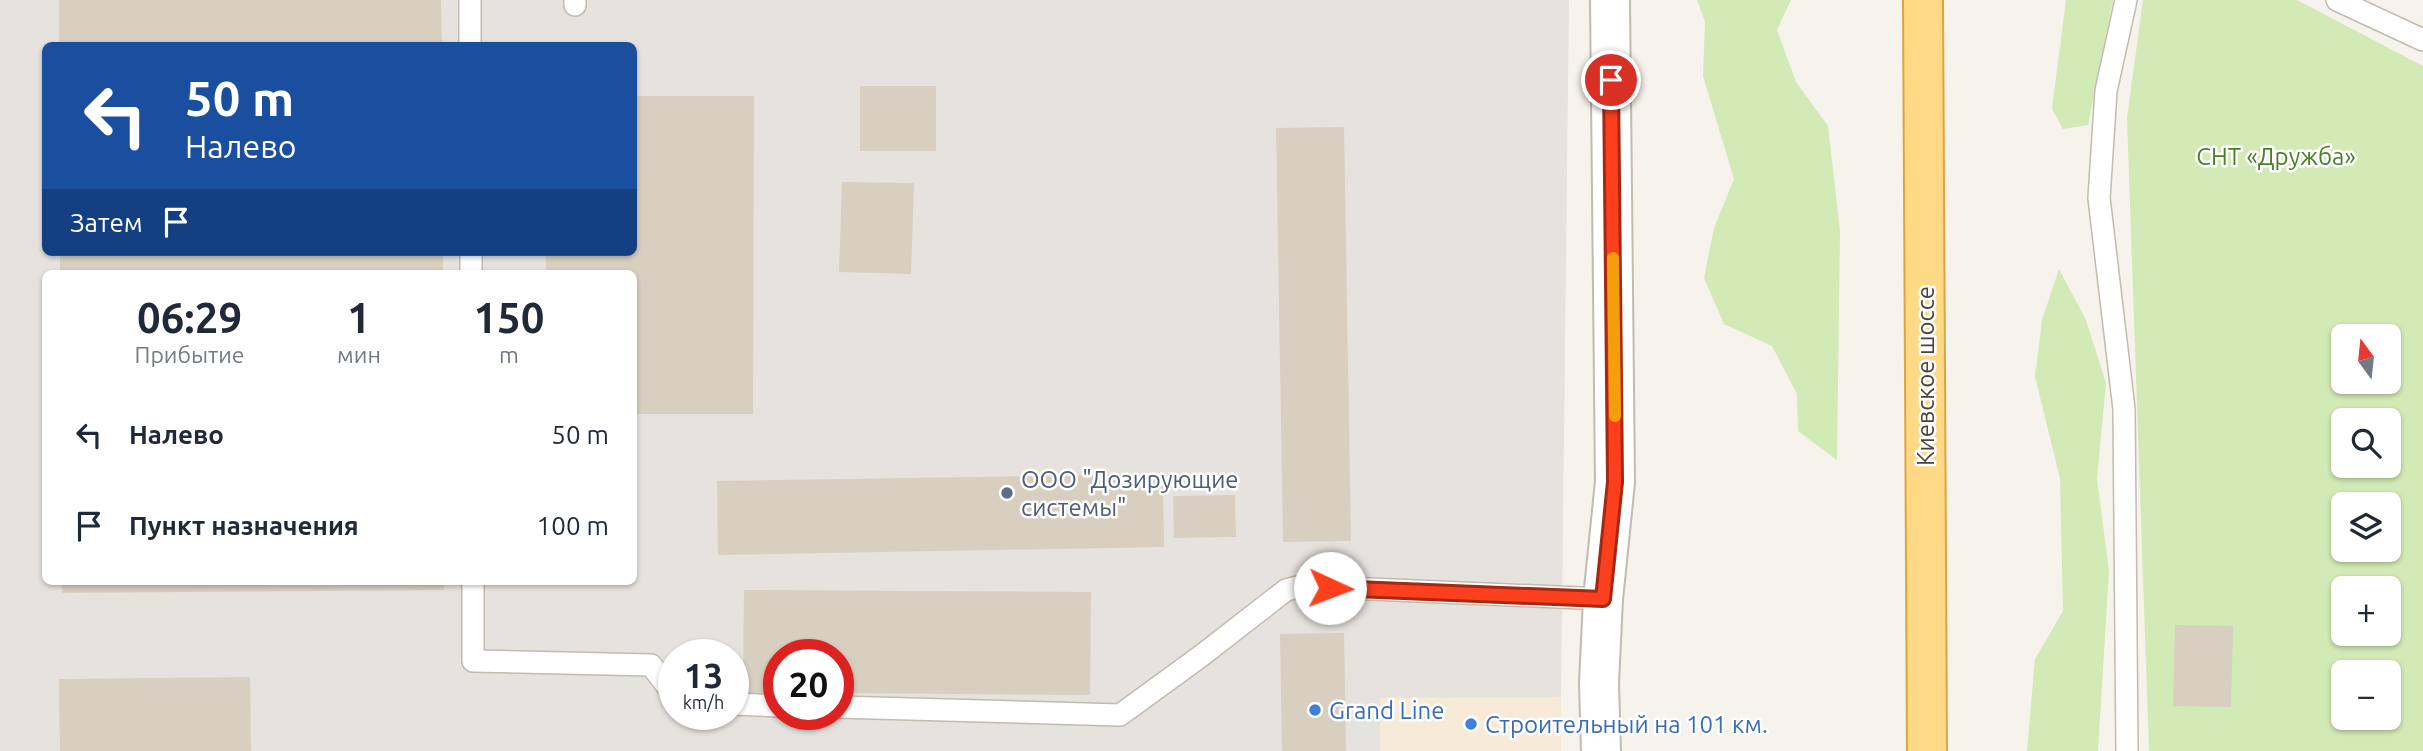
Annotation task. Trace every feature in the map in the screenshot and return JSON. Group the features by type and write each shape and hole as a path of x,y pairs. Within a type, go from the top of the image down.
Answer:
{"highway":[{"name":"Киевское шоссе","path":"1923,0 1927,751"}],"street":[{"path":"1601,751 1599,683 1603,599 1615,482 1610,0"}],"lane":[{"path":"470,0 470,42"},
{"path":"2126,0 2106,91 2099,198 2124,409 2127,751"},
{"path":"2337,0 2423,40"},
{"path":"473,585 473,661 651,665 658,674"},
{"path":"854,707 1120,715 1286,590 1302,586 1603,599"}],"shaded area":[{"path":"0,0 1569,0 1561,697 1380,698 1380,751 0,751"},
{"name":"Строительный на 101 км.","path":"1561,697 1561,751 1380,751 1380,698"}],"green space":[{"path":"1697,0 1791,0 1777,30 1796,82 1828,126 1840,231 1837,460 1798,431 1797,394 1772,346 1724,324 1704,278 1714,228 1734,179 1703,76 1705,22"},
{"path":"2066,0 2113,0 2088,125 2063,129 2052,109"},
{"name":"СНТ «Дружба»","path":"2143,0 2297,0 2423,66 2423,751 2149,751 2127,118"},
{"path":"2059,269 2086,320 2106,383 2097,479 2109,571 2098,751 2027,751 2035,659 2063,611 2060,478 2035,377 2042,320"}],"building":[{"path":"59,0 441,0 442,42 59,42"},
{"path":"860,86 936,86 936,151 860,151"},
{"path":"637,96 754,96 753,414 637,414 637,270 546,270 546,256 637,256"},
{"path":"1344,127 1351,541 1283,542 1276,128"},
{"path":"842,182 914,183 911,274 839,272"},
{"path":"60,256 443,256 443,270 60,270"},
{"path":"1163,474 1164,547 718,555 717,481"},
{"path":"1235,495 1236,537 1174,538 1173,496"},
{"path":"62,585 444,585 444,590 62,593"},
{"path":"744,590 1091,592 1090,695 854,693 854,639 763,639 763,693 749,693 749,639 744,639"},
{"path":"2175,625 2233,626 2231,707 2173,706"},
{"path":"1344,633 1346,751 1282,751 1280,634"},
{"path":"250,677 251,751 60,751 59,679"}],"slow traffic":[{"path":"1613,258 1615,416"}],"place":[{"name":"ООО \"Дозирующие системы\"","path":"1007,493"},
{"name":"Grand Line","path":"1315,710"},
{"name":"Строительный на 101 км.","path":"1471,724"}],"route":[{"path":"1330,588 1603,599 1615,482 1611,80"}]}
